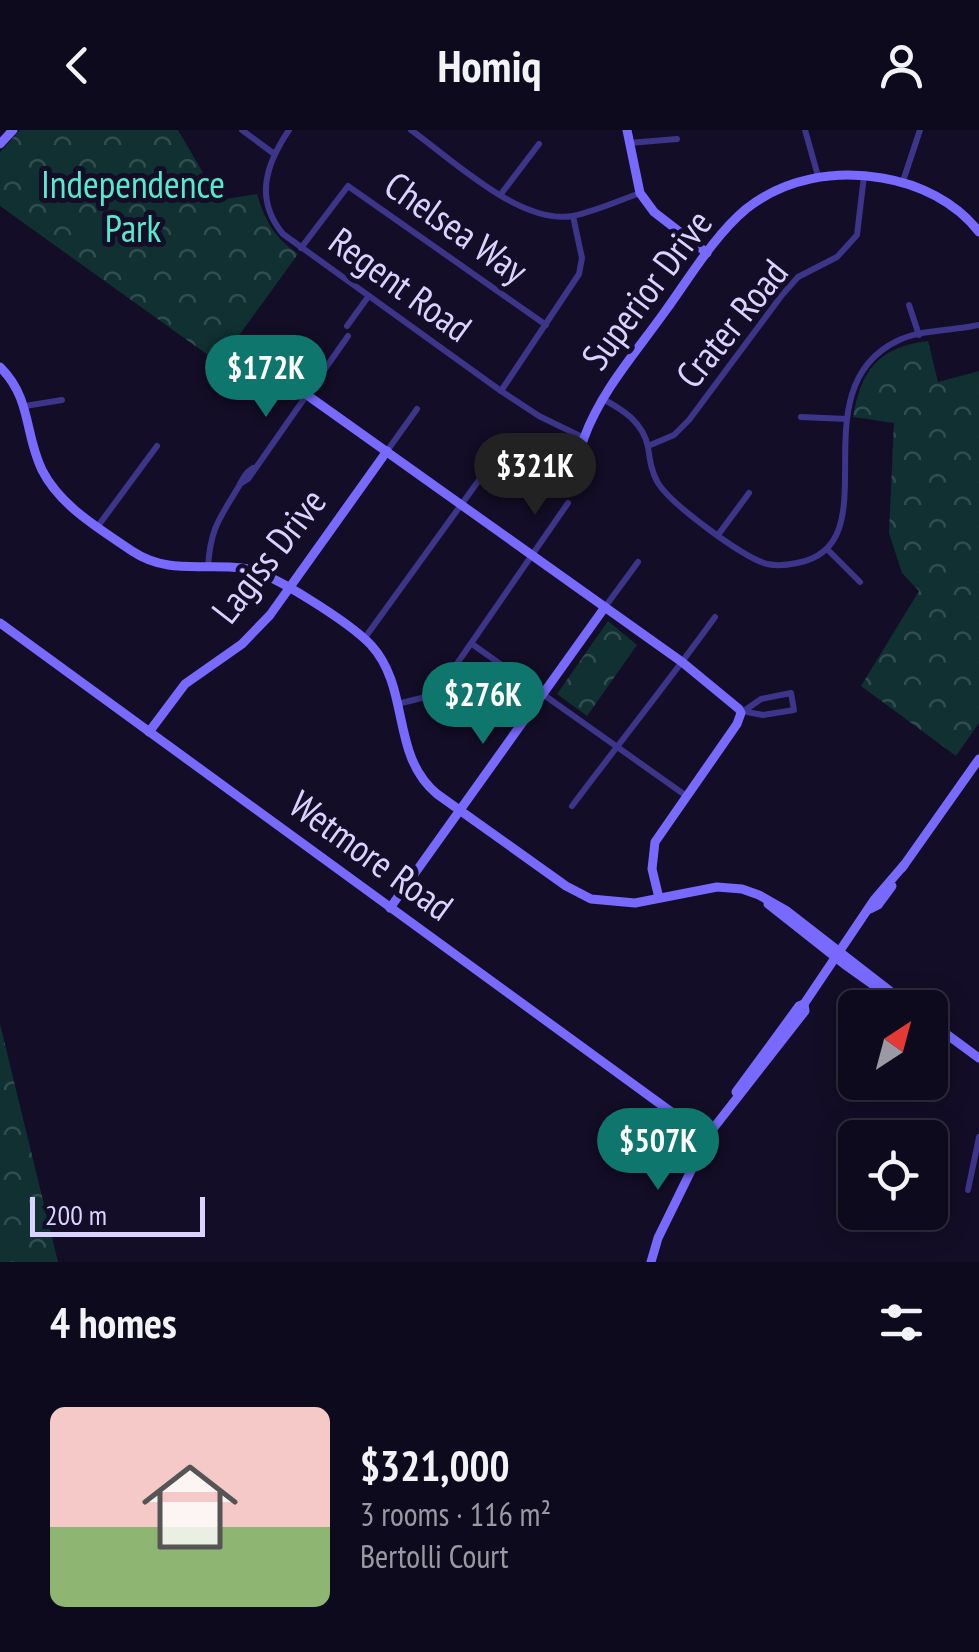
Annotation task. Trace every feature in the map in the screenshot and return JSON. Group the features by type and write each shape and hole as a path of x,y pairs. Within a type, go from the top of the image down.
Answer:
{"street":[{"path":"0,144 13,130"},
{"path":"242,130 273,154"},
{"name":"Regent Road","path":"288,130 273,154 264,190 274,223 368,297 501,391 539,416 584,438"},
{"path":"411,130 536,214 573,216 640,193"},
{"path":"627,130 640,193 654,212 707,253"},
{"path":"805,130 818,176"},
{"path":"904,181 920,130"},
{"path":"629,143 677,139"},
{"path":"501,194 539,144"},
{"name":"Superior Drive","path":"574,482 584,438 603,399 707,253 746,210 780,190 818,176 864,174 904,181 942,198 977,226"},
{"name":"Crater Road","path":"648,447 674,434 690,420 798,277 836,256 857,235 864,174"},
{"name":"Chelsea Way","path":"302,248 348,186 546,325"},
{"path":"501,391 579,274 582,258 573,216"},
{"path":"347,326 368,297"},
{"path":"909,305 919,334"},
{"path":"603,399 632,418 643,432 653,473 668,496 718,535 768,564 803,562 827,549 844,516 849,396 868,362 896,341 979,326"},
{"path":"208,568 212,530 248,469 254,467 348,336"},
{"path":"245,351 682,662 744,712 763,716 794,710 790,693 761,699 744,712 685,795 654,848 652,869 660,898"},
{"path":"0,367 17,386 34,451 61,497 156,564 253,570 290,587 364,638 386,666 404,744 417,774 428,786 581,895 622,904 716,887 742,889 787,911 885,990"},
{"path":"25,406 62,400"},
{"path":"386,452 417,409"},
{"path":"800,417 847,419"},
{"path":"98,526 157,446"},
{"name":"Lagiss Drive","path":"150,732 185,684 246,640 290,587 386,452"},
{"path":"364,638 494,458"},
{"path":"718,535 749,493"},
{"path":"397,704 435,692 568,503"},
{"path":"827,549 860,582"},
{"path":"390,908 638,562"},
{"path":"572,806 715,617"},
{"name":"Wetmore Road","path":"0,623 390,908 709,1134"},
{"path":"472,644 685,795"},
{"path":"651,1262 658,1238 709,1134 804,1011 804,1004 882,890 979,759"},
{"path":"948,1035 979,1058"},
{"path":"968,1190 979,1137"}],"green space":[{"name":"Independence Park","path":"20,130 178,130 219,200 257,194 272,228 298,254 219,363 0,206 0,152"},
{"path":"928,341 938,382 979,371 979,723 956,756 861,686 919,591 902,573 889,533 894,423 853,417 856,401 867,374 884,356"},
{"path":"608,621 637,645 587,716 557,694"},
{"path":"0,1024 58,1262 0,1262"}]}
